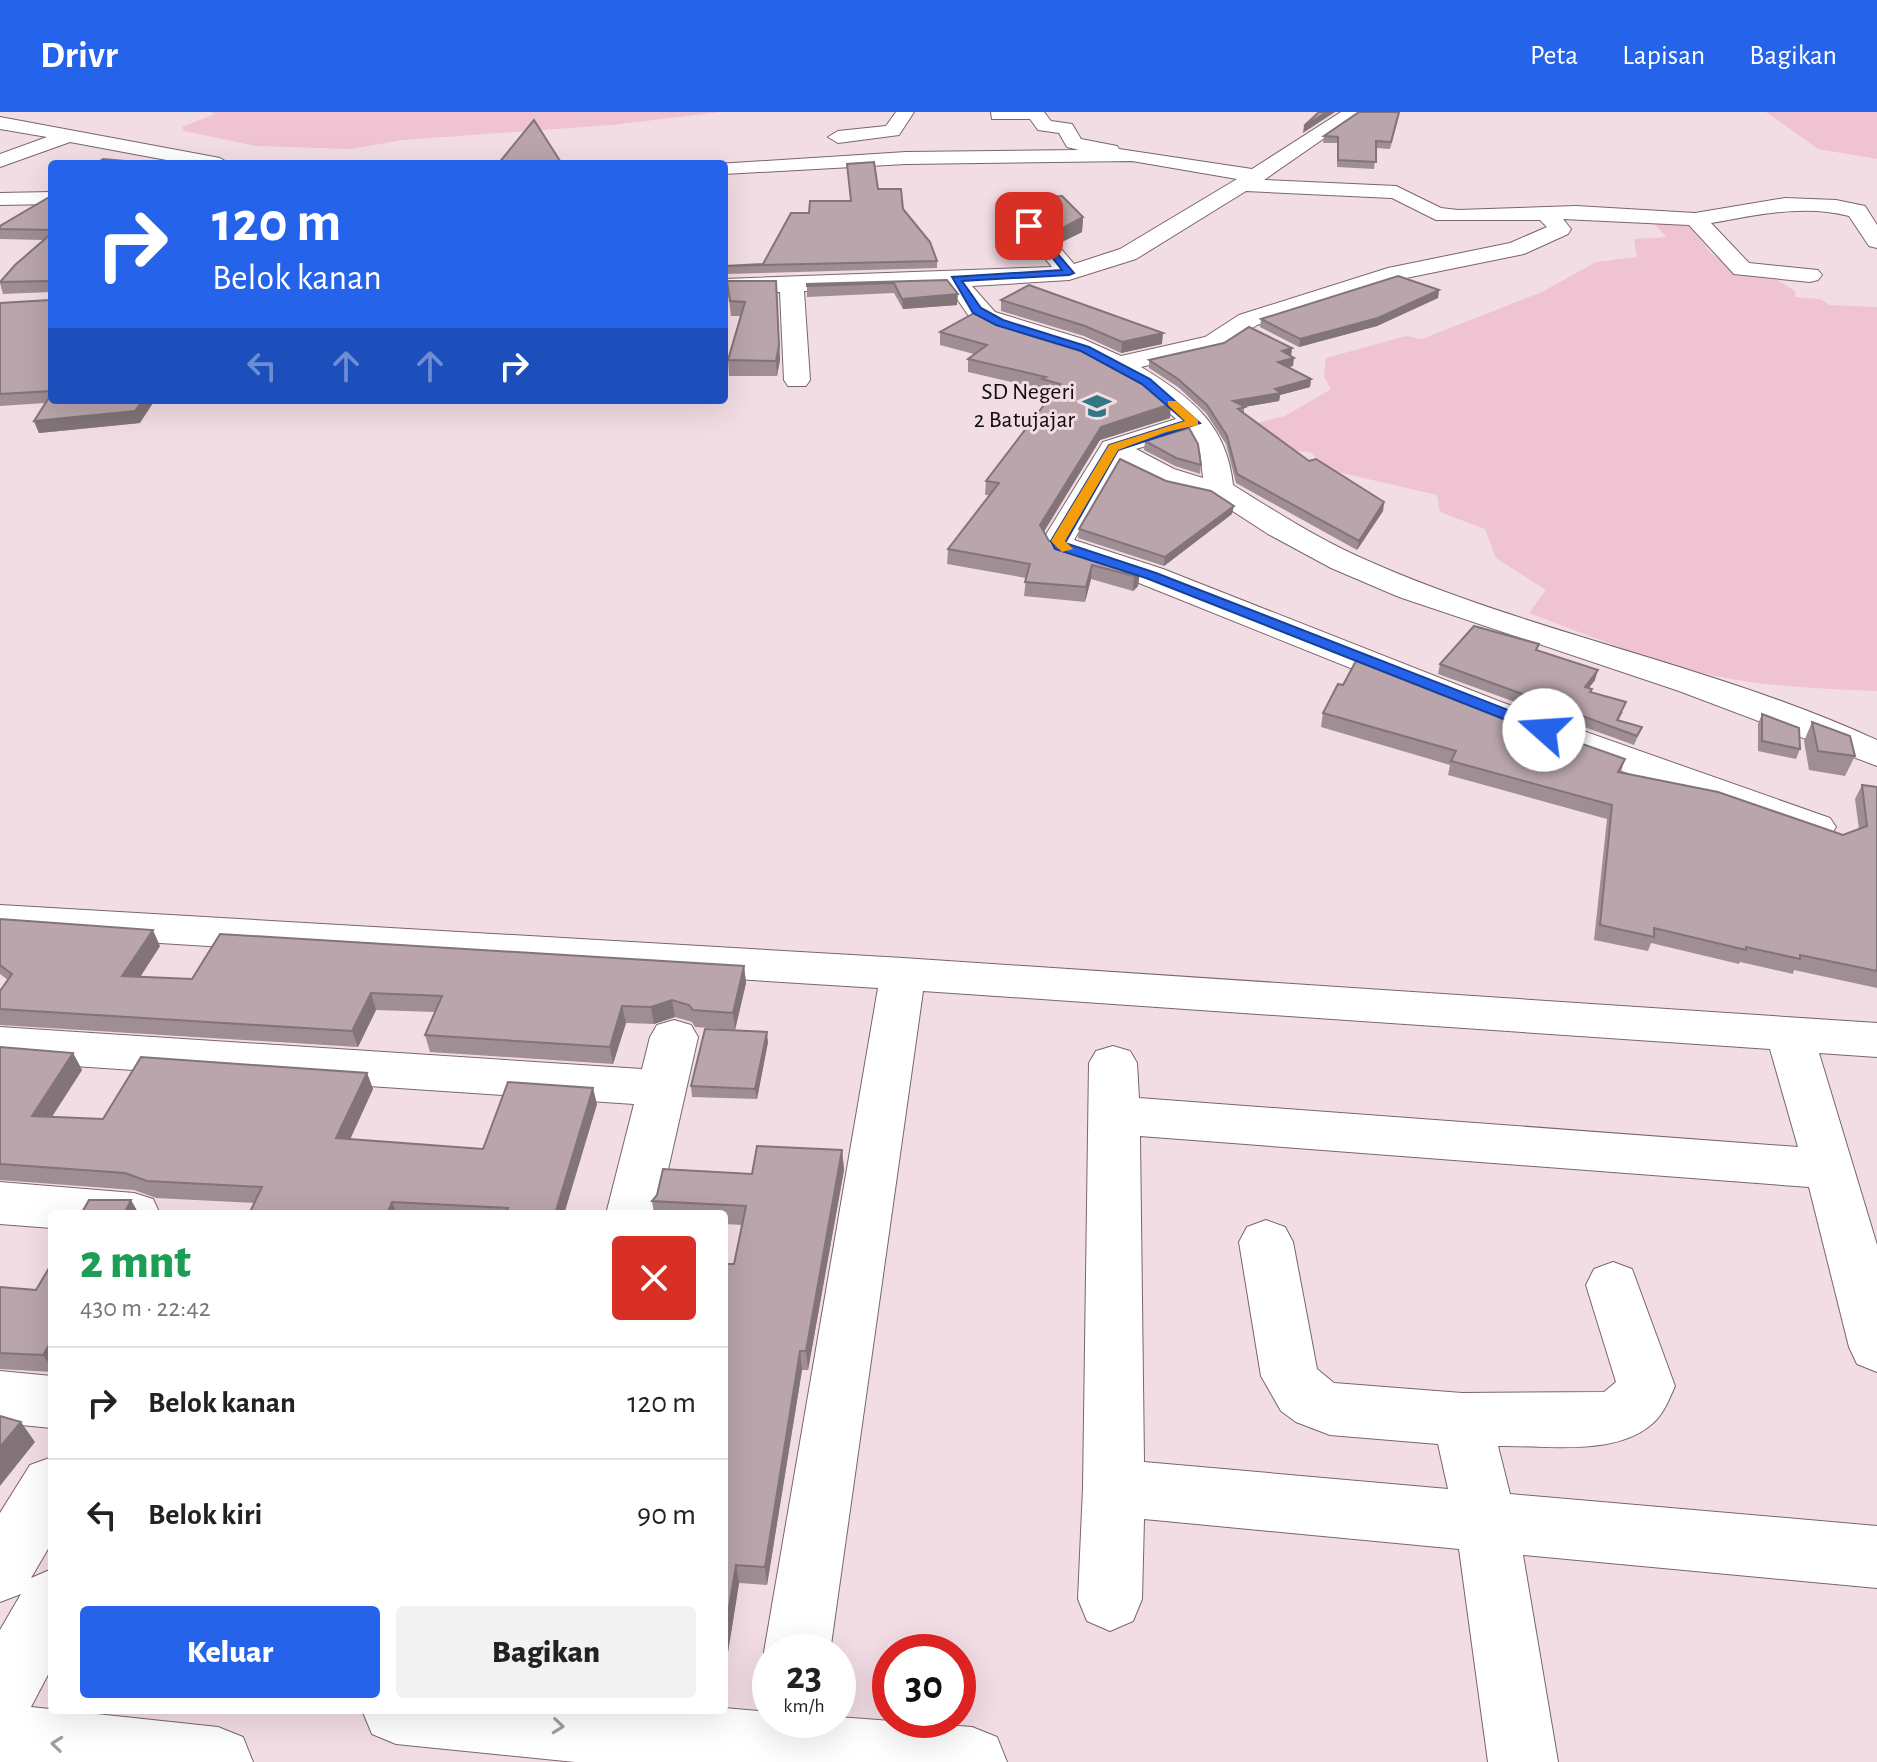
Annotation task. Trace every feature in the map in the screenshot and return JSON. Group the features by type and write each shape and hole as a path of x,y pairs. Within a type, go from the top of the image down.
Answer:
{"street":[{"path":"824,138 876,134 896,128 905,112"},
{"path":"728,286 1069,273 1128,254 1353,112"},
{"path":"998,115 1035,113 1045,126 1065,128 1074,143 1249,180 1396,192 1425,209 1444,215 1584,213 1695,219 1783,204 1847,207 1870,217 1877,241"},
{"path":"0,123 196,160"},
{"path":"876,134 887,159"},
{"path":"0,161 70,135"},
{"path":"728,168 887,159 1132,155"},
{"path":"162,160 173,156"},
{"path":"0,199 48,198"},
{"path":"1116,365 1213,343 1248,320 1396,273 1516,249 1560,229 1547,214"},
{"path":"1695,219 1742,269 1810,275"},
{"path":"1029,226 1069,273"},
{"path":"955,279 977,310 986,317 1085,349 1146,381 1194,423 1214,452 1219,489"},
{"path":"792,284 797,380"},
{"path":"1194,423 1162,430 1113,448 1058,541 1060,546 1151,576 1488,710 1837,834"},
{"path":"1113,448 1170,479 1192,487 1219,489 1288,536 1396,583 1704,686 1837,734 1877,755"},
{"path":"0,919 903,974 1877,1040"},
{"path":"800,1634 903,974"},
{"path":"1789,1034 1830,1169 1877,1347"},
{"path":"633,1210 674,1037"},
{"path":"0,1044 662,1088"},
{"path":"1110,1599 1114,1488 1114,1089 1830,1169"},
{"path":"0,1203 85,1210"},
{"path":"1266,1242 1290,1376 1297,1390 1311,1402 1330,1409 1462,1420 1604,1418 1624,1413 1639,1401 1646,1386 1613,1285"},
{"path":"0,1397 48,1402"},
{"path":"1462,1420 1486,1521 1523,1762"},
{"path":"1114,1488 1877,1557"},
{"path":"0,1571 48,1492"},
{"path":"16,1678 48,1610"},
{"path":"443,1714 972,1762"},
{"path":"0,1738 218,1762"}],"shaded area":[{"path":"210,112 720,112 612,125 402,140 352,149 256,146 184,131 182,127 215,114"},
{"path":"1766,112 1877,112 1877,159 1818,149"},
{"path":"1651,221 1685,222 1712,254 1741,272 1774,278 1795,291 1795,297 1820,299 1830,305 1877,307 1877,691 1773,685 1711,675 1642,655 1529,613 1546,590 1496,558 1485,529 1440,512 1437,495 1329,470 1310,452 1234,448 1219,433 1285,416 1331,389 1324,377 1326,358 1406,336 1422,339 1542,292 1596,262 1637,257 1634,239 1667,237"}],"building":[{"path":"1319,112 1327,112 1304,126"},
{"path":"1359,112 1399,112 1391,142 1376,141 1376,162 1338,160 1338,137 1324,136"},
{"path":"534,120 559,160 501,160"},
{"path":"874,162 878,189 901,189 903,209 930,242 937,261 728,266 763,264 791,213 809,213 810,201 851,201 847,164"},
{"path":"1062,196 1083,217 1061,229 1040,205 1027,203 1023,199"},
{"path":"48,198 48,230 0,229 0,226"},
{"path":"48,236 48,281 0,282"},
{"path":"1398,276 1439,290 1378,318 1300,339 1261,319"},
{"path":"947,280 958,294 902,299 894,283 807,286 807,284"},
{"path":"728,281 776,281 779,345 776,361 728,360 745,302 730,301"},
{"path":"1029,285 1163,333 1122,342 1085,326 1001,300"},
{"path":"48,300 48,391 0,394 0,303"},
{"path":"976,312 1105,359 1152,388 1171,404 1101,427 1040,525 1049,541 1140,571 1134,576 1092,565 1086,587 1025,582 1030,564 948,549 999,483 986,481 1060,384 1042,379 1046,377 968,359 987,345 940,332"},
{"path":"1249,327 1292,348 1282,351 1294,358 1278,362 1311,379 1275,389 1281,393 1233,401 1245,407 1238,409 1309,461 1316,459 1384,502 1359,541 1237,474 1227,436 1207,405 1178,379 1149,360 1224,343"},
{"path":"48,399 48,404 140,404 135,411 34,421"},
{"path":"1189,428 1198,444 1201,465 1176,458 1145,441"},
{"path":"1120,459 1166,481 1211,491 1234,506 1165,557 1079,529"},
{"path":"1474,626 1539,644 1536,650 1598,670 1585,687 1592,689 1590,692 1626,702 1617,720 1642,727 1637,736 1440,664"},
{"path":"1357,659 1478,707 1625,759 1618,772 1718,792 1843,835 1867,826 1862,785 1877,787 1877,971 1800,955 1800,959 1746,947 1746,950 1654,928 1654,937 1600,925 1612,805 1451,761 1456,751 1323,713 1338,684 1343,685"},
{"path":"1762,714 1799,728 1800,749 1762,741"},
{"path":"1812,722 1850,736 1855,756 1818,751"},
{"path":"0,919 153,930 122,976 192,979 220,934 744,966 733,1013 693,1010 689,1005 672,1000 651,1007 622,1006 610,1047 425,1035 442,996 371,993 352,1031 0,1009 0,991 12,974 0,965"},
{"path":"705,1029 767,1032 755,1089 691,1086"},
{"path":"0,1047 73,1053 32,1116 103,1119 141,1057 367,1073 336,1138 483,1149 508,1082 593,1088 556,1210 392,1202 389,1210 251,1210 262,1187 147,1181 125,1173 0,1164"},
{"path":"757,1146 842,1150 806,1351 800,1351 765,1567 736,1565 728,1614 728,1264 734,1264 746,1206 652,1201 657,1195 663,1169 752,1174"},
{"path":"89,1200 131,1200 126,1210 83,1210"},
{"path":"48,1270 48,1347 43,1355 0,1353 0,1287 36,1290"},
{"path":"0,1416 21,1422 0,1447"}],"slow traffic":[{"path":"1066,549 1058,541 1113,448 1162,430 1194,423 1172,403"}],"place":[{"name":"SD Negeri 2 Batujajar","path":"1097,406"}],"route":[{"path":"1029,226 1069,273 955,279 977,310 999,323 1085,349 1146,381 1194,423 1162,430 1113,448 1058,541 1060,546 1151,576 1544,730"}]}
